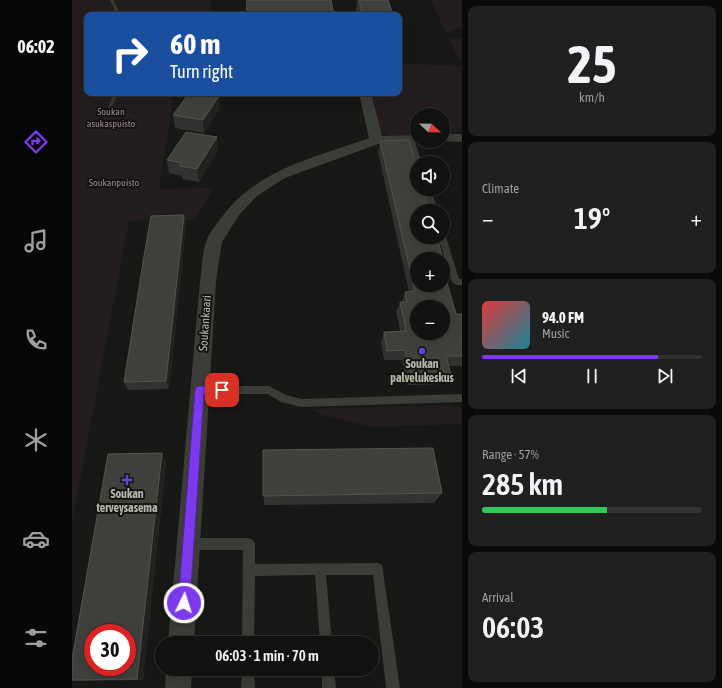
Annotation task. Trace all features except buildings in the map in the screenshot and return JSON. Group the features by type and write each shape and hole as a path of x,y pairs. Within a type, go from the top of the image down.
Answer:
{"street":[{"path":"366,96 376,140"},
{"path":"450,138 462,138"},
{"name":"Soukankaari","path":"181,636 200,390 211,257 214,242 234,211 252,193 280,175 376,140 410,139"},
{"path":"178,688 179,676"}],"lane":[{"path":"444,244 456,282 462,282"},
{"path":"200,390 269,390 284,399 301,403 462,398"},
{"path":"188,544 249,544 248,636"},
{"path":"320,569 325,636"},
{"path":"249,570 378,569 393,688"},
{"path":"248,676 248,688"},
{"path":"328,676 329,688"}],"green space":[{"name":"Soukanpuisto","path":"72,0 211,0 209,12 84,12 84,96 172,96 173,99 159,189 214,188 194,220 129,221 72,523"},
{"path":"431,0 462,0 462,27 446,33"},
{"path":"448,37 462,39 462,59 458,59"},
{"path":"402,64 446,65 462,67 462,129 450,133 450,108 410,108 410,135 388,135 380,132 372,96 402,96"},
{"path":"453,405 455,408 462,409 462,424 372,427 320,414 312,409"}],"waterway":[{"path":"112,0 116,9 116,12"},
{"path":"108,113 115,96"}],"place":[{"name":"Soukan palvelukeskus","path":"422,351"},
{"name":"Soukan terveysasema","path":"127,480"}],"route":[{"path":"184,603 200,390 222,390"}],"park label":[{"name":"Soukan asukaspuisto","path":"111,116"}]}
